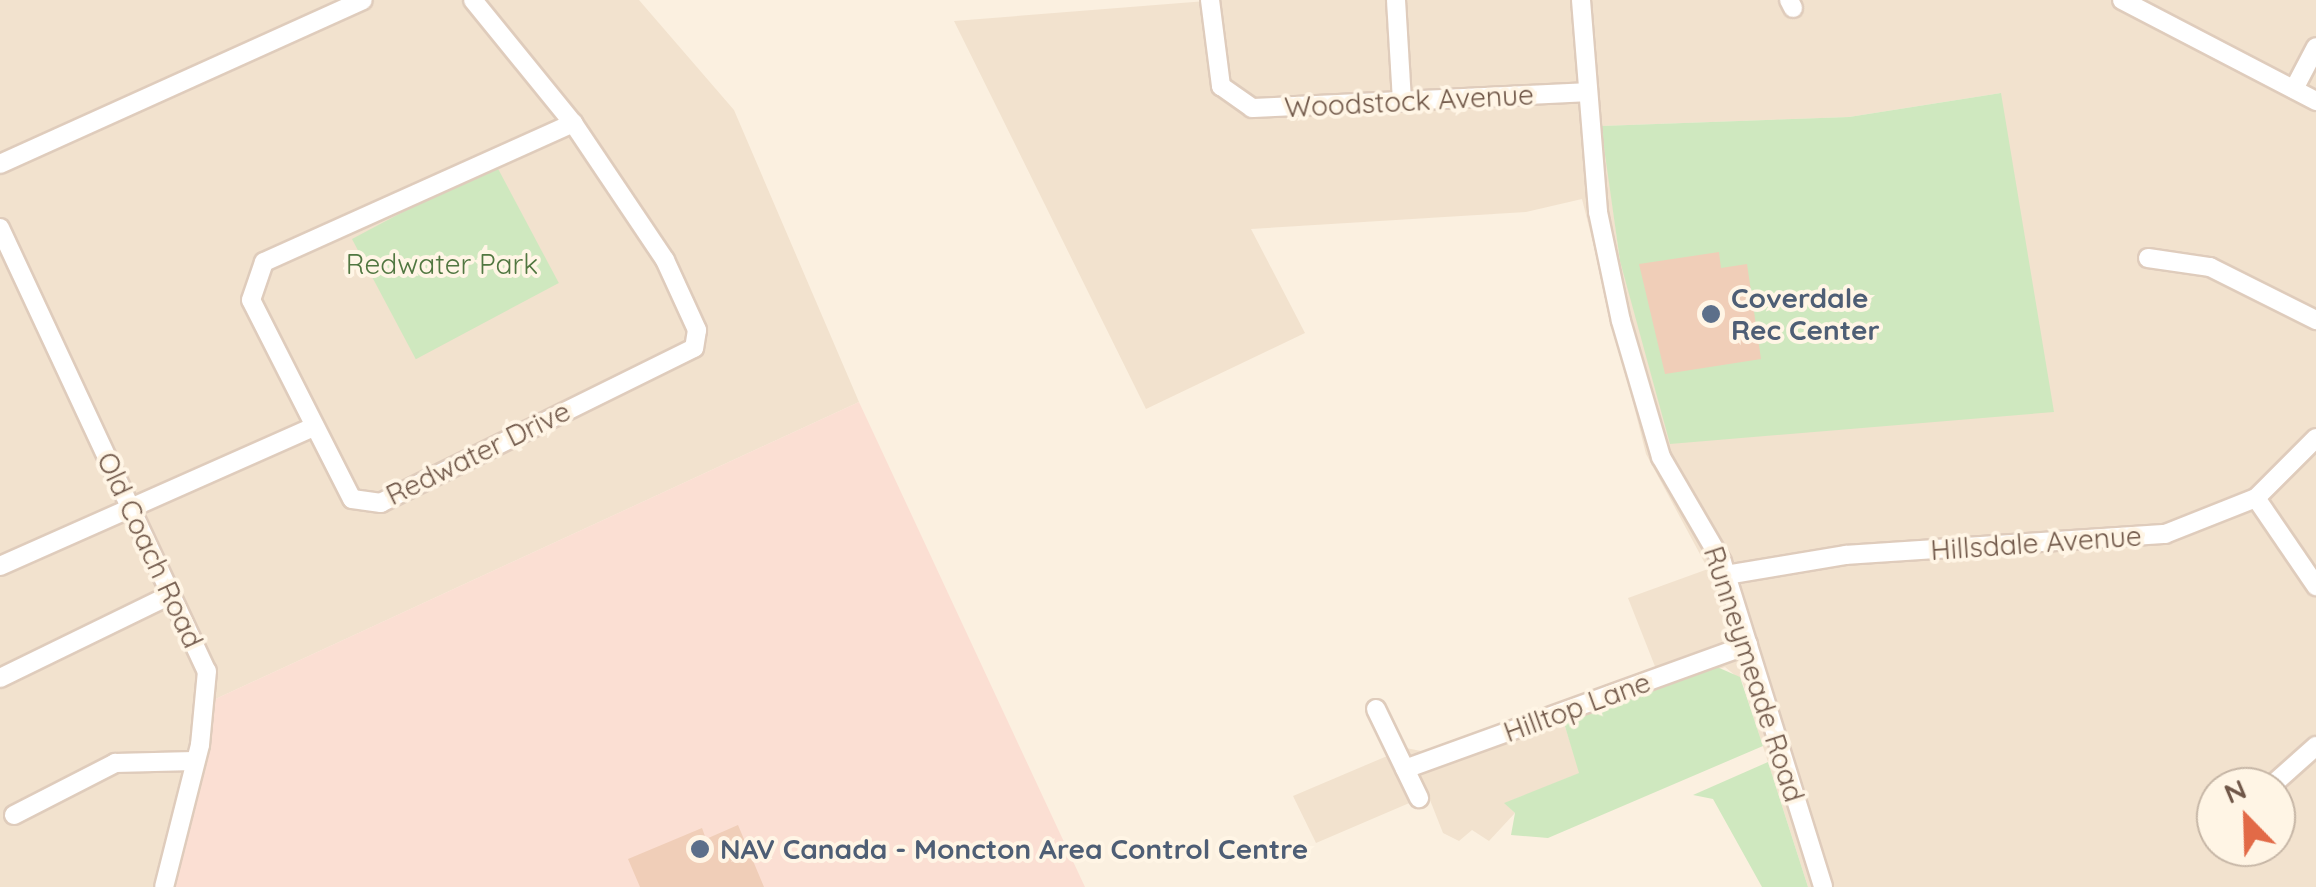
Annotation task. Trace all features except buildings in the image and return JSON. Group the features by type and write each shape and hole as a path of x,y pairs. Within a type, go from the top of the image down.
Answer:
{"street":[{"path":"0,164 363,0"},
{"name":"Redwater Drive","path":"474,0 573,122 665,260 697,330 694,348 381,502 352,499 312,428 252,300 264,262 573,122"},
{"name":"Woodstock Avenue","path":"1210,0 1217,76 1232,100 1264,109 1587,92"},
{"path":"1396,0 1402,102"},
{"name":"Runneymeade Road","path":"1580,0 1600,231 1626,337 1661,457 1726,575 1823,887"},
{"path":"2122,0 2316,101"},
{"path":"2294,89 2316,47"},
{"name":"Old Coach Road","path":"0,228 207,671 194,761 164,887"},
{"path":"2148,258 2210,266 2316,320"},
{"path":"0,566 130,505 312,428"},
{"name":"Hillsdale Avenue","path":"1726,575 1864,554 2143,538 2256,498 2316,438"},
{"path":"2256,498 2316,586"},
{"path":"0,678 172,594"},
{"name":"Hilltop Lane","path":"1405,769 1748,645"},
{"path":"1376,709 1419,798"},
{"path":"2292,767 2316,746"},
{"path":"14,815 115,764 194,761"}],"shaded area":[{"path":"0,0 639,0 734,110 859,402 209,702 165,887 0,887"},
{"path":"1219,0 2316,0 2316,887 1808,887 1742,681 1725,667 1564,723 1580,773 1505,803 1515,813 1489,841 1472,830 1459,841 1443,833 1428,795 1316,843 1293,796 1406,748 1426,752 1656,669 1628,598 1708,569 1646,454 1582,199 1526,212 1251,229 1305,333 1146,409 954,21","holes":["2001,93 1620,261 1602,126 1849,117"]},
{"path":"859,402 1085,887 165,887 209,702"}],"green space":[{"path":"2001,93 2054,412 1670,444 1620,261 1601,126 1849,117"},
{"name":"Redwater Park","path":"495,163 559,283 416,359 352,239"},
{"path":"1717,667 1740,677 1763,746 1548,838 1511,835 1515,813 1504,803 1579,773 1564,723"},
{"path":"1768,762 1808,887 1762,887 1713,799 1693,795"}],"place":[{"name":"Coverdale Rec Center","path":"1711,314"},
{"name":"NAV Canada - Moncton Area Control Centre","path":"700,849"}]}
